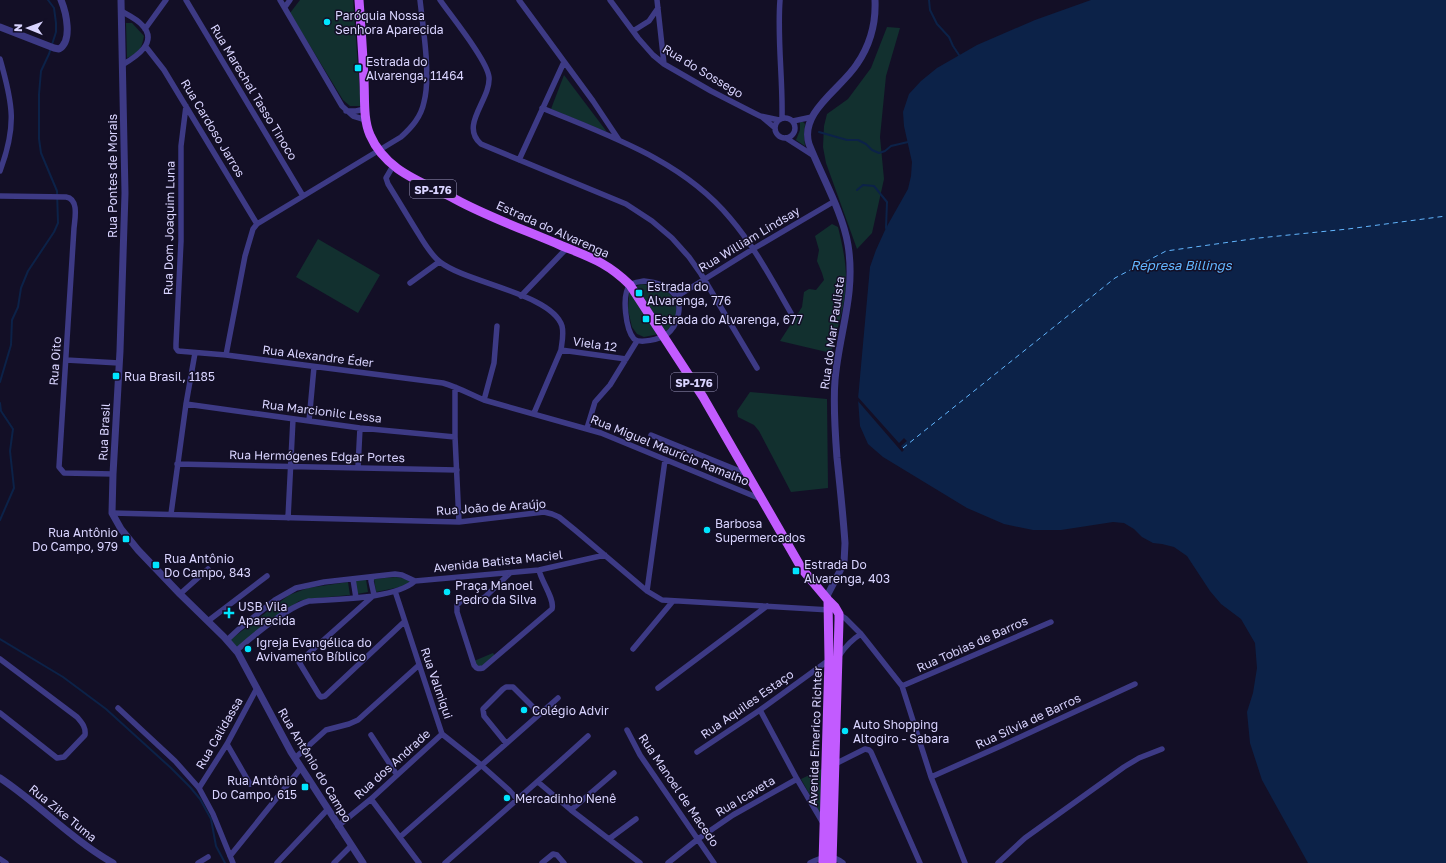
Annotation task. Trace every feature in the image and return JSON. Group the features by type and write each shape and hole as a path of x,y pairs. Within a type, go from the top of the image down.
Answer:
{"main road":[{"name":"Estrada do Alvarenga","path":"359,0 366,120 371,136 379,150 392,166 415,181 607,265 620,274 630,285 703,397 802,569 828,602 835,607 839,614"},
{"name":"Avenida Emerico Richter","path":"828,602 829,660 824,824 828,860"},
{"name":"Avenida Emerico Richter","path":"828,860 835,764 839,614"}],"street":[{"path":"0,27 58,49 64,46 66,41 67,21 61,0"},
{"name":"Rua Pontes de Morais","path":"120,351 125,192 122,0"},
{"path":"146,28 166,0"},
{"name":"Rua Marechal Tasso Tinoco","path":"186,0 303,196"},
{"path":"280,0 342,106 352,116 366,120"},
{"path":"285,7 290,0"},
{"path":"226,355 245,256 253,229 257,224 401,137 412,128 425,101 427,74 420,0"},
{"path":"440,0 480,57 489,76 486,94 473,126 474,135 477,141 481,144 626,204 652,221 672,238 689,257 704,278 757,368"},
{"path":"519,0 619,140"},
{"name":"Rua do Sossego","path":"610,0 633,31 664,64 711,91 760,116 775,128"},
{"path":"657,0 664,64"},
{"path":"780,0 779,44 782,95 780,119 775,125 775,128 777,134 814,156"},
{"name":"Rua do Mar Paulista","path":"828,602 844,563 845,542 834,408 835,380 840,342 850,296 851,270 848,245 843,224 807,138 812,117 856,65 864,52 874,22 875,0"},
{"path":"633,31 649,21 658,7"},
{"path":"121,11 142,24 146,28 148,38 146,47 138,55 122,65"},
{"name":"Rua Cardoso Jarros","path":"146,47 164,70 257,224"},
{"path":"0,59 11,100 12,116 10,140 0,171"},
{"path":"520,160 542,108 564,62"},
{"path":"782,95 790,120 795,124 794,132 786,138"},
{"name":"Rua Dom Joaquim Luna","path":"178,351 176,344 181,248 181,146 186,106"},
{"path":"542,108 649,154 684,176 712,198 730,218 753,249 791,313"},
{"path":"346,111 365,109"},
{"name":"Rua do Sossego","path":"760,116 780,119"},
{"path":"780,119 790,120 812,117"},
{"path":"392,166 386,178 388,184 426,245 439,262 460,273 537,302 549,310 562,325 563,341 534,413"},
{"name":"Rua Oito","path":"0,196 69,197 74,203 75,213 59,467 64,473 113,474"},
{"name":"Rua William Lindsay","path":"676,297 704,278 833,202"},
{"path":"521,296 567,248"},
{"path":"410,283 439,262"},
{"path":"644,281 655,283 673,292 676,297 679,312 676,324 671,331 664,336 646,341 637,341 630,332 626,313 626,294 630,285 635,282 644,281"},
{"path":"484,400 494,363 497,326"},
{"path":"587,428 595,402 610,385 637,341"},
{"name":"Viela 12","path":"560,350 626,359"},
{"name":"Rua Brasil","path":"112,513 120,351"},
{"name":"Rua Alexandre Éder","path":"178,351 226,355 432,382 455,387"},
{"path":"171,514 177,464 195,353"},
{"path":"66,360 119,363"},
{"path":"309,421 314,367"},
{"path":"455,387 455,437 459,522"},
{"name":"Rua Miguel Maurício Ramalho","path":"455,387 484,400 587,428 622,440 665,460 761,499"},
{"name":"Rua Marcionilc Lessa","path":"186,404 360,428 455,437"},
{"path":"288,518 293,419"},
{"path":"358,467 360,428"},
{"path":"651,435 747,474"},
{"path":"647,591 665,460"},
{"name":"Rua Hermógenes Edgar Portes","path":"177,464 457,470"},
{"name":"Rua João de Araújo","path":"112,513 459,522 544,512 552,514 575,530 647,591 662,600 767,606 828,602"},
{"name":"Rua Antônio do Campo","path":"112,513 121,530 138,550 227,640 244,662 295,758 363,863"},
{"name":"Avenida Batista Maciel","path":"236,651 294,607 309,601 356,598 374,595 403,589 415,581 539,570 605,555"},
{"path":"180,594 208,569"},
{"path":"510,573 485,597 479,600 462,600 457,605 457,612 476,668 483,668 552,609 553,604 540,576 539,570"},
{"name":"Avenida Batista Maciel","path":"227,640 259,612 296,588 311,584 395,574 402,575 415,581"},
{"path":"208,621 267,576"},
{"path":"372,577 374,595 299,662 320,697 325,696 404,622"},
{"path":"353,579 356,598"},
{"name":"Rua Valmiqui","path":"395,591 442,734 481,765 517,799"},
{"path":"633,649 673,601"},
{"path":"658,688 767,606"},
{"name":"Estrada do Alvarenga","path":"839,614 861,634 902,686 931,777 965,863"},
{"name":"Rua Tobias de Barros","path":"902,686 1051,622"},
{"path":"838,656 845,646 861,634"},
{"path":"0,658 77,717 86,730 85,735 64,757 57,758 0,713"},
{"name":"Rua Aquiles Estaço","path":"697,752 760,710 829,660"},
{"path":"295,758 326,730 358,720 419,665"},
{"name":"Rua Sílvia de Barros","path":"931,777 1135,684"},
{"path":"506,743 483,713 483,709 503,689 506,687 513,687 540,714"},
{"name":"Rua Calidassa","path":"199,788 227,744 257,688"},
{"path":"400,837 558,698"},
{"path":"118,708 175,761 199,788 213,814 233,863"},
{"path":"760,710 797,779 824,824"},
{"name":"Rua Manoel de Macedo","path":"627,730 640,755 714,863"},
{"path":"371,734 397,774"},
{"name":"Rua dos Andrade","path":"338,826 371,799 442,734"},
{"path":"445,863 588,736"},
{"path":"227,744 250,784"},
{"path":"998,863 1025,838 1124,767 1139,758 1162,748"},
{"path":"835,764 864,749 871,752 920,863"},
{"path":"230,856 302,768"},
{"path":"571,810 614,773"},
{"name":"Rua Zike Tuma","path":"0,778 87,848 112,863"},
{"name":"Rua Icaveta","path":"668,863 733,815 797,779"},
{"path":"538,782 571,810 640,863"},
{"path":"371,799 418,863"},
{"path":"277,863 328,809"},
{"path":"609,839 636,819"},
{"path":"334,863 351,846"},
{"path":"542,863 551,855 556,855 564,863"},
{"path":"198,863 208,857"},
{"path":"0,859 6,863"},
{"path":"810,863 828,860 843,863"}],"green space":[{"path":"300,0 353,0 361,106 350,106 343,100 290,13"},
{"path":"126,23 132,23 144,36 139,50 127,58"},
{"path":"887,27 900,28 886,76 880,137 884,179 872,233 857,249 826,163 823,147 824,126 827,114 848,99 871,68"},
{"path":"564,75 607,132 551,109"},
{"path":"800,122 805,124 805,146 796,140 800,130"},
{"path":"832,224 838,227 844,254 846,282 843,308 831,353 780,341 802,307 804,292 809,289 816,290 824,280 817,261 819,250 815,236"},
{"path":"318,239 380,275 358,313 296,277"},
{"path":"642,284 668,292 674,299 677,312 675,323 664,333 644,337 637,334 632,327 628,310 629,293 632,288"},
{"path":"750,392 827,399 828,488 791,492 759,431 754,425 738,417 737,411"},
{"path":"396,577 410,581 405,586 376,592 374,579"},
{"path":"366,579 368,592 357,594 355,581"},
{"path":"348,582 350,595 299,601 236,648 230,640 289,595 308,588"},
{"path":"493,653 495,656 479,668 474,661"},
{"path":"822,769 821,815 801,779"}],"water":[{"name":"Represa Billings","path":"1091,0 1446,0 1446,863 1308,863 1262,780 1250,743 1247,712 1253,693 1257,668 1255,643 1241,619 1221,604 1210,591 1187,556 1174,547 1153,543 1142,537 1134,529 1124,523 1113,522 1061,530 1033,530 1004,524 967,508 883,457 868,444 860,426 858,399 870,267 886,228 908,189 911,176 912,162 904,126 903,112 909,94 921,81 937,68 977,45 1035,20"}],"pier":[{"path":"857,396 899,443 904,438 907,441 901,446 904,450 902,452 857,400"}],"waterway":[{"path":"0,382 11,345 12,320 18,307 21,288 28,271 54,232 58,223 57,191 41,153 39,139 39,94 41,71 49,54 56,32 54,8 48,0"},
{"path":"929,0 930,10 937,24 949,37 959,55"},
{"path":"819,132 847,140 858,140 879,153 885,151 891,146 908,142"},
{"path":"857,190 863,185 874,186 887,202 886,228"},
{"path":"0,403 1,411 13,429 10,451 14,488 0,520"},
{"path":"0,639 63,677 106,709 171,768 200,799 211,819 216,846 225,863"}],"ferry route":[{"path":"903,448 1115,278 1166,251 1259,238 1348,229 1446,216"}],"place":[{"name":"Paróquia Nossa Senhora Aparecida","path":"327,22"},
{"name":"Estrada do Alvarenga, 11464","path":"358,68"},
{"name":"Estrada do Alvarenga, 776","path":"639,293"},
{"name":"Estrada do Alvarenga, 677","path":"646,319"},
{"name":"Rua Brasil, 1185","path":"116,376"},
{"name":"Barbosa Supermercados","path":"707,530"},
{"name":"Rua Antônio Do Campo, 979","path":"126,539"},
{"name":"Rua Antônio Do Campo, 843","path":"156,565"},
{"name":"Estrada Do Alvarenga, 403","path":"796,571"},
{"name":"Praça Manoel Pedro da Silva","path":"447,592"},
{"name":"USB Vila Aparecida","path":"229,613"},
{"name":"Igreja Evangélica do Avivamento Bíblico","path":"248,649"},
{"name":"Colégio Advir","path":"524,710"},
{"name":"Auto Shopping Altogiro - Sabara","path":"845,731"},
{"name":"Rua Antônio Do Campo, 615","path":"305,787"},
{"name":"Mercadinho Nenê","path":"507,798"}]}
